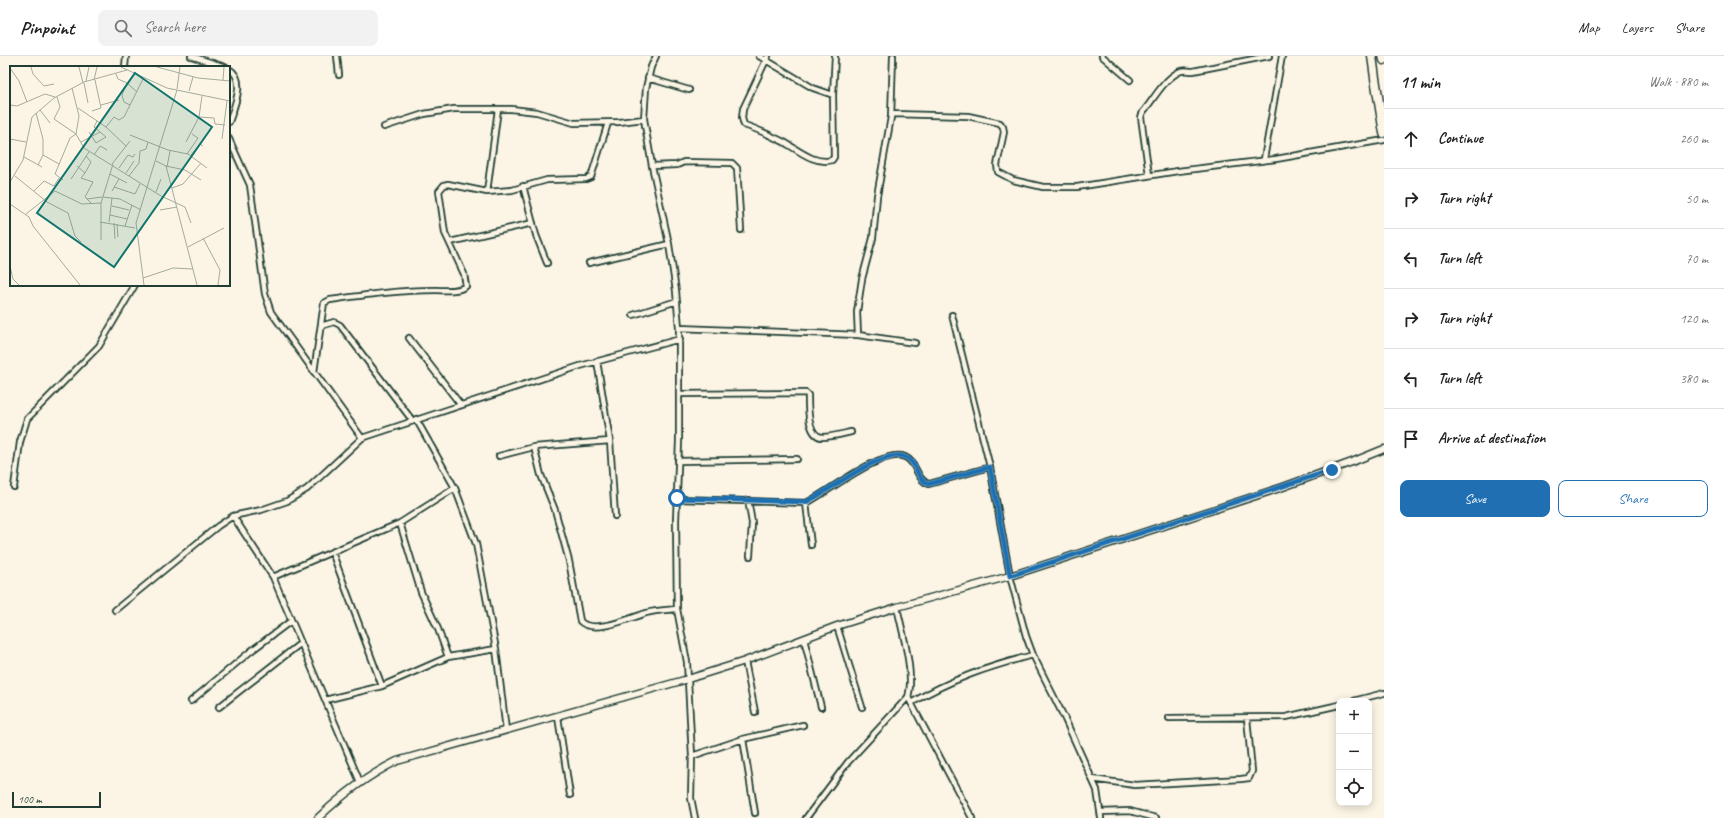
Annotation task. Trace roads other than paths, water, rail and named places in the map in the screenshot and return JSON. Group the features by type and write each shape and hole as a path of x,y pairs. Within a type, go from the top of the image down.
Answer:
{"highway":[{"path":"1372,56 1384,133"}],"street":[{"path":"125,66 126,56"},
{"path":"191,56 221,66"},
{"path":"337,56 339,75"},
{"path":"656,56 651,67 646,88 644,119 652,166 669,244 677,301 680,339 677,498 677,609 687,662 692,756 691,798 695,818"},
{"path":"759,56 767,58 813,88 833,95"},
{"path":"767,58 743,109 742,118 744,125 786,143 804,155 827,162 832,160 834,157 833,95 835,56"},
{"path":"858,335 858,305 862,279 873,238 877,196 892,114 894,56"},
{"path":"1102,56 1130,80"},
{"path":"1149,175 1141,116 1166,82 1177,73 1184,70 1193,72 1269,56"},
{"path":"1264,159 1282,56"},
{"path":"230,69 232,70 238,82 236,100 230,119"},
{"path":"648,78 689,90"},
{"path":"384,127 424,114 454,109 511,109 537,112 574,123 608,123 644,119"},
{"path":"487,192 498,109"},
{"path":"892,114 968,116 1000,123 1004,132 997,165 998,172 1013,180 1043,187 1077,186 1264,159 1276,159 1384,140"},
{"path":"314,372 322,326 324,303 330,300 412,290 462,289 466,286 466,282 446,233 439,191 440,187 448,184 487,192 512,190 548,180 586,180 591,177 608,123"},
{"path":"230,140 250,185 265,294 271,312 362,438"},
{"path":"652,166 677,165 684,162 732,163 736,165 738,168 741,230"},
{"path":"523,186 533,223 547,263"},
{"path":"450,242 533,223"},
{"path":"589,263 669,244"},
{"path":"14,486 20,442 27,419 99,346 134,286"},
{"path":"633,315 677,301"},
{"path":"952,315 990,467 1010,576 1026,636 1033,655 1062,711 1097,790 1102,818"},
{"path":"322,326 334,322 340,325 414,420 454,488 476,544 496,649 506,730"},
{"path":"679,328 858,335 915,343"},
{"path":"409,338 460,404"},
{"path":"115,610 218,526 233,516 260,510 286,501 307,489 362,438 460,404 597,361 680,339"},
{"path":"597,361 610,441 615,516"},
{"path":"679,394 806,392 808,395 809,420 816,434 821,437 851,432"},
{"path":"499,456 534,447 610,441"},
{"path":"534,447 541,475 555,510 569,561 580,621 584,625 591,626 621,622 648,613 677,609"},
{"path":"318,818 337,800 360,782 397,761 558,717 745,661 837,626 897,607 1010,576 1283,487 1332,470 1384,449"},
{"path":"677,498 806,502 816,498 848,476 895,455 907,457 912,461 921,479 929,484 990,467"},
{"path":"678,461 797,459"},
{"path":"273,577 400,524 454,488"},
{"path":"748,500 752,522 750,556"},
{"path":"806,502 811,545"},
{"path":"233,516 273,577 360,782"},
{"path":"400,524 421,592 438,629 448,657"},
{"path":"332,552 382,686"},
{"path":"806,818 848,762 908,697 911,688 909,670 897,607"},
{"path":"191,701 291,621"},
{"path":"837,626 862,707"},
{"path":"804,639 821,707"},
{"path":"219,707 300,643"},
{"path":"324,700 382,686 448,657 496,649"},
{"path":"911,703 931,691 970,673 1033,655"},
{"path":"745,661 754,712"},
{"path":"1365,698 1384,693"},
{"path":"908,697 972,818"},
{"path":"1169,718 1286,717 1336,706"},
{"path":"558,717 570,795"},
{"path":"1092,779 1135,785 1249,778 1252,771 1247,718"},
{"path":"692,756 743,739 803,725"},
{"path":"743,739 755,813"},
{"path":"1101,812 1114,810 1130,811 1156,818"}]}
